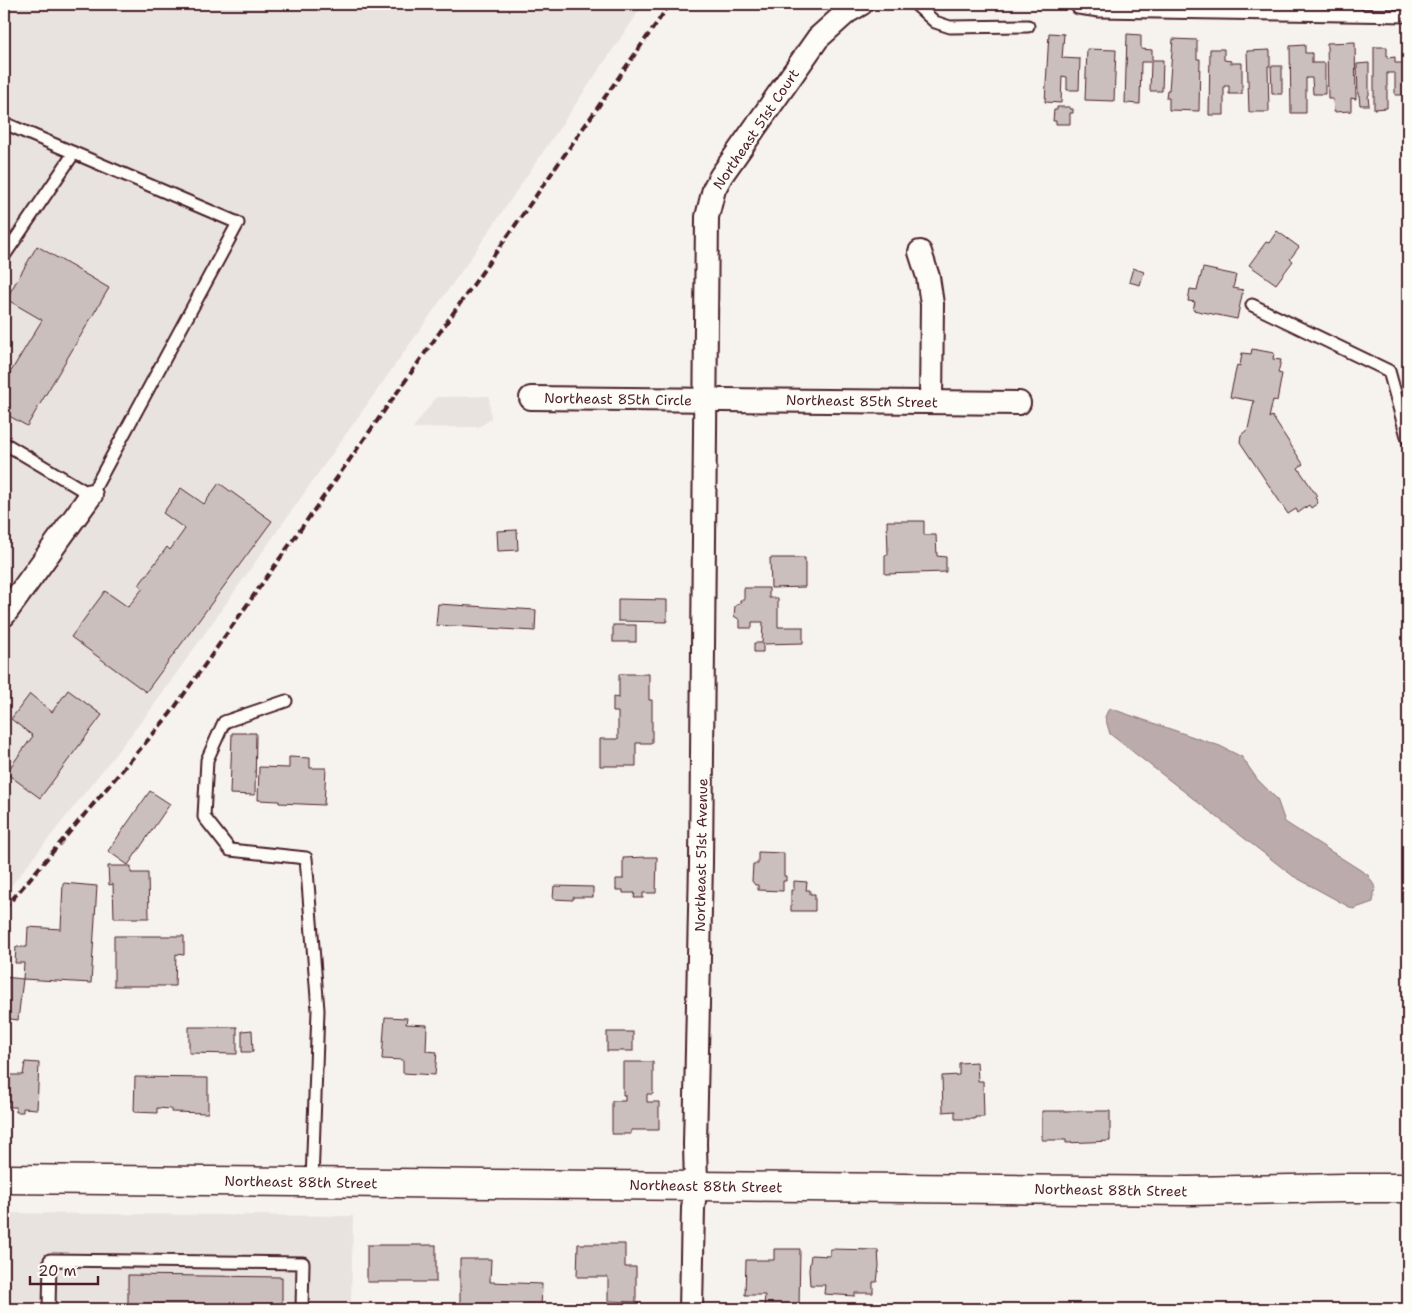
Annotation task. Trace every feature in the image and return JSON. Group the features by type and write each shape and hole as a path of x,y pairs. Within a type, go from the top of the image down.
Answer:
{"main road":[{"name":"Northeast 88th Street","path":"4,1179 1189,1191 1408,1188"}],"street":[{"name":"Northeast 51st Court","path":"704,400 707,217 714,189 818,38 847,12 861,4"},
{"path":"920,252 928,277 932,304 932,402"},
{"name":"Northeast 85th Circle","path":"531,398 704,400"},
{"name":"Northeast 85th Street","path":"704,400 1019,403"},
{"name":"Northeast 51st Avenue","path":"691,1309 692,1208 696,1186 695,1144 701,873 704,400"},
{"path":"4,615 91,495"}],"lane":[{"path":"915,4 935,22 950,27 1028,26"},
{"path":"1076,4 1078,8 1100,11 1408,16"},
{"path":"4,123 238,223 91,495 4,443"},
{"path":"4,256 9,238 74,152"},
{"path":"1252,305 1389,371 1408,440"},
{"path":"286,702 224,722 207,760 204,817 230,850 306,858 318,1010 312,1182"},
{"path":"50,1309 50,1260 303,1263 302,1309"}],"shaded area":[{"path":"4,4 644,4 468,262 152,708 4,895"},
{"path":"489,396 491,419 479,427 413,428 436,397"},
{"path":"1109,708 1220,746 1242,757 1257,779 1277,799 1285,822 1368,875 1375,887 1373,902 1353,909 1293,876 1110,734 1105,717"},
{"path":"4,1213 353,1216 351,1309 4,1309"}],"building":[{"path":"1049,33 1064,34 1062,58 1080,59 1079,90 1067,90 1067,77 1062,76 1061,103 1045,102"},
{"path":"1127,34 1141,35 1141,49 1152,50 1152,60 1163,60 1162,91 1150,91 1151,62 1141,62 1140,104 1125,103"},
{"path":"1173,39 1197,40 1197,59 1200,59 1199,111 1169,110 1169,98 1166,98 1167,90 1169,90"},
{"path":"1355,42 1356,99 1351,98 1351,111 1334,112 1333,99 1328,99 1327,43"},
{"path":"1305,45 1305,53 1312,53 1312,63 1325,63 1325,94 1313,94 1312,78 1306,78 1306,113 1291,113 1290,46"},
{"path":"1374,47 1387,47 1387,58 1395,57 1395,63 1408,63 1408,95 1395,95 1395,73 1387,73 1387,108 1374,109"},
{"path":"1087,49 1116,50 1114,101 1085,100"},
{"path":"1210,49 1224,49 1224,60 1231,61 1230,63 1242,63 1242,94 1229,94 1229,86 1224,86 1224,115 1209,115"},
{"path":"1270,50 1270,66 1268,66 1269,112 1249,112 1247,51"},
{"path":"1369,63 1369,105 1360,105 1357,64"},
{"path":"1271,66 1282,66 1282,94 1272,94"},
{"path":"1057,107 1070,107 1070,109 1073,109 1073,113 1070,113 1070,124 1056,124 1056,121 1053,121 1054,110 1057,110"},
{"path":"1277,231 1299,247 1290,259 1293,261 1276,284 1249,265"},
{"path":"37,246 109,288 27,426 4,413 4,383 42,320 6,299"},
{"path":"1133,268 1144,272 1140,285 1129,282"},
{"path":"1203,268 1236,275 1233,288 1243,290 1237,319 1193,310 1195,302 1188,301 1190,289 1197,290"},
{"path":"1252,349 1274,353 1273,359 1281,360 1278,373 1282,374 1277,401 1273,400 1269,418 1272,416 1303,464 1298,468 1317,496 1315,497 1318,503 1311,508 1309,505 1298,513 1296,509 1288,514 1240,442 1241,435 1248,429 1254,401 1230,397 1237,365 1240,366 1242,353 1251,354"},
{"path":"219,483 272,521 146,692 71,637 105,591 128,607 143,588 139,585 167,547 170,550 185,529 163,513 181,488 204,504"},
{"path":"887,521 924,521 924,535 936,535 937,556 946,557 946,572 885,574 885,555 888,555"},
{"path":"517,530 518,550 498,551 497,531"},
{"path":"770,558 805,558 805,587 771,588"},
{"path":"744,588 769,588 769,598 778,598 778,627 803,627 803,643 763,644 763,652 754,652 754,643 762,643 763,622 752,622 752,628 740,628 740,620 734,616 735,606 740,603 740,600 744,600"},
{"path":"618,599 667,600 667,622 618,621"},
{"path":"438,604 536,610 535,631 436,625"},
{"path":"613,625 636,625 636,642 613,642"},
{"path":"619,674 649,674 649,700 652,700 652,743 636,743 636,766 600,766 600,739 618,739 618,712 613,712 613,697 619,698"},
{"path":"68,690 102,715 40,798 6,773 33,736 11,719 30,694 52,712"},
{"path":"232,733 256,733 255,795 230,794"},
{"path":"289,757 310,758 310,768 326,768 324,805 258,800 259,767 289,768"},
{"path":"150,791 170,804 128,865 108,851"},
{"path":"758,852 784,853 784,876 786,876 786,881 783,881 783,891 758,890 758,885 755,885 752,881 753,864 758,864"},
{"path":"657,857 656,893 643,893 643,898 634,898 635,893 623,893 623,890 616,890 616,879 623,879 623,858"},
{"path":"108,866 131,866 131,873 148,873 149,918 114,918 113,884 109,885"},
{"path":"794,881 807,882 806,890 810,890 810,894 815,894 815,911 791,911 791,890 794,890"},
{"path":"63,883 97,886 91,983 23,979 24,963 15,963 16,947 27,947 28,927 61,929"},
{"path":"554,886 593,887 593,897 573,897 573,900 553,899"},
{"path":"114,936 184,936 184,955 176,954 175,986 114,986"},
{"path":"4,977 23,979 18,1020 4,1018"},
{"path":"385,1017 407,1018 406,1024 427,1025 426,1051 437,1052 435,1075 403,1073 403,1060 382,1059"},
{"path":"189,1027 237,1027 237,1054 189,1053"},
{"path":"252,1030 253,1052 242,1052 242,1031"},
{"path":"607,1032 633,1032 633,1051 607,1051"},
{"path":"25,1062 39,1063 37,1109 23,1108 23,1112 16,1112 16,1107 8,1107 9,1075 23,1075"},
{"path":"623,1062 653,1062 653,1094 647,1094 647,1102 659,1102 659,1130 631,1130 631,1134 612,1134 612,1101 625,1101 625,1095 623,1095"},
{"path":"977,1062 978,1081 983,1081 984,1117 955,1119 955,1111 943,1112 942,1076 959,1075 959,1063"},
{"path":"135,1077 208,1078 208,1113 171,1112 171,1109 157,1108 157,1113 134,1112"},
{"path":"1042,1111 1110,1111 1110,1141 1066,1143 1066,1140 1042,1140"},
{"path":"578,1244 625,1244 625,1267 636,1267 636,1302 608,1301 608,1277 577,1277"},
{"path":"367,1245 436,1245 436,1282 367,1282"},
{"path":"774,1249 800,1249 799,1307 764,1307 765,1295 745,1295 746,1260 774,1260"},
{"path":"830,1249 878,1250 879,1266 877,1282 873,1282 873,1293 855,1293 855,1296 824,1294 825,1285 810,1285 811,1255 830,1256"},
{"path":"460,1259 491,1259 490,1282 542,1284 541,1309 460,1309"},
{"path":"128,1275 282,1277 282,1309 128,1309"}],"railway":[{"path":"4,909 170,714 670,4"}]}
